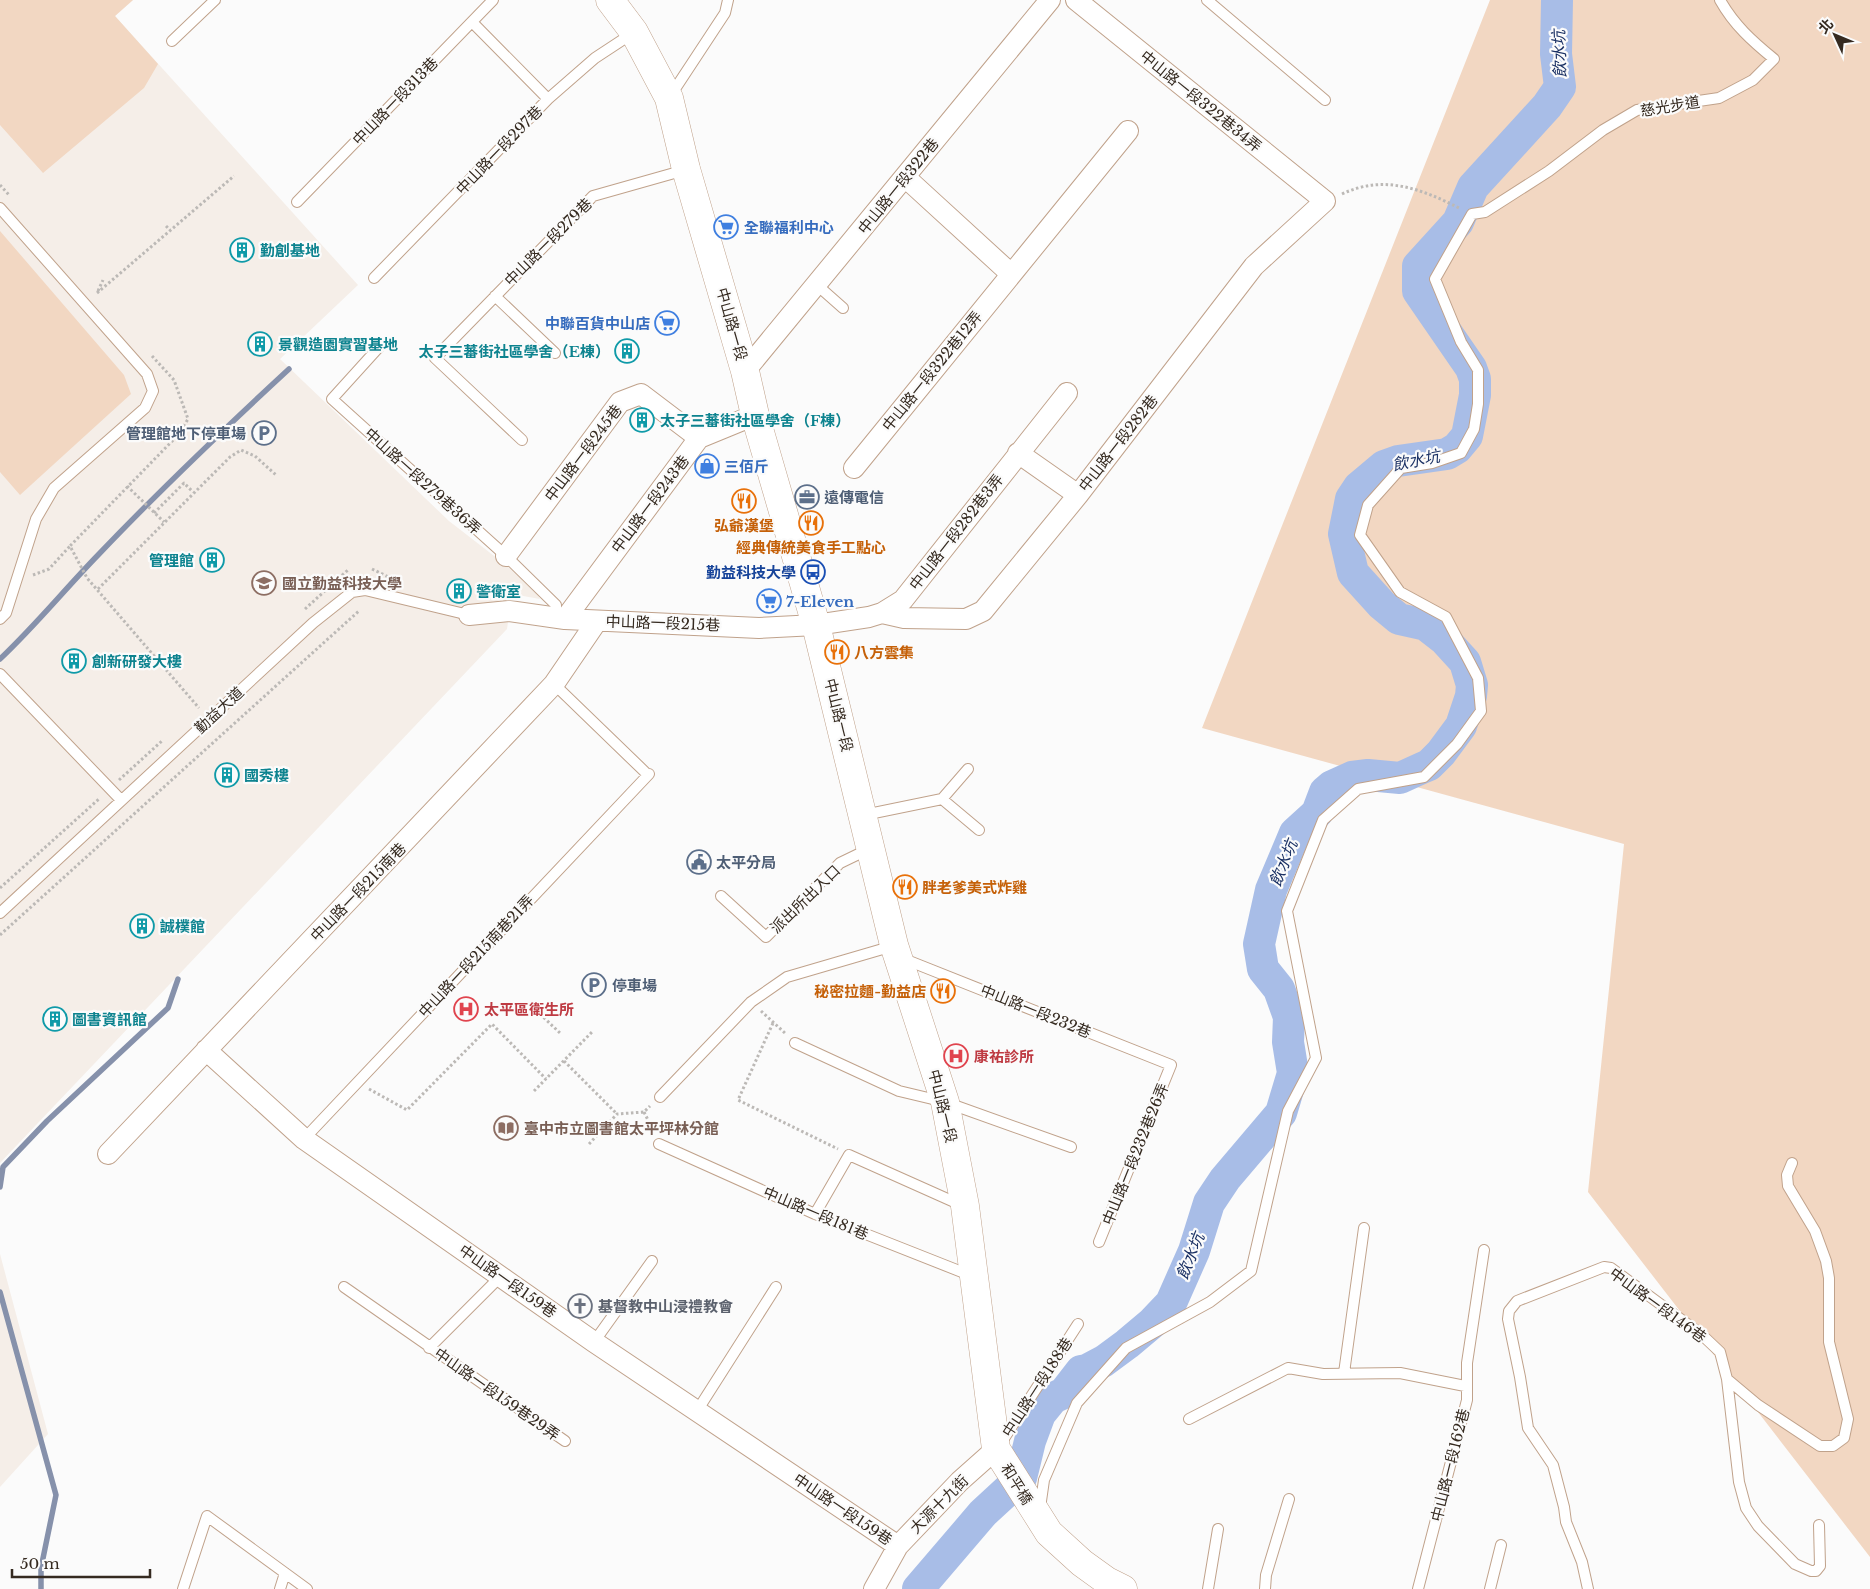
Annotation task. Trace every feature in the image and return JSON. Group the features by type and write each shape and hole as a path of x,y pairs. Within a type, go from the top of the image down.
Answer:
{"main road":[{"name":"中山路一段","path":"610,0 634,32 669,98 686,169 746,371 755,415 816,625 897,952 945,1102 965,1206 996,1450"},
{"name":"和平橋","path":"996,1450 1038,1517"},
{"path":"1038,1517 1049,1533 1111,1586"}],"street":[{"name":"中山路一段322巷","path":"746,371 1050,0"},
{"name":"中山路一段322巷34弄","path":"1076,0 1325,201"},
{"name":"中山路一段322巷12弄","path":"854,468 1128,131"},
{"path":"905,177 1011,274"},
{"name":"中山路一段282巷","path":"882,613 904,618 966,619 984,611 1078,495 1254,266 1325,201"},
{"name":"中山路一段282巷3弄","path":"816,625 882,613 903,600 1067,393"},
{"name":"中山路一段245巷","path":"506,556 620,402 641,394 699,438"},
{"path":"699,438 755,415"},
{"name":"中山路一段243巷","path":"561,619 699,438"},
{"path":"1018,453 1078,495"},
{"name":"中山路一段215巷","path":"469,615 510,611 561,619 597,621 759,628 816,625"},
{"name":"中山路一段215南巷","path":"108,1154 554,684 597,621"},
{"name":"中山路一段159巷","path":"206,1050 304,1139 594,1342 898,1546"},
{"name":"大源十九街","path":"874,1589 898,1546 960,1481 996,1450"}],"lane":[{"path":"172,41 215,0"},
{"name":"中山路一段313巷","path":"297,202 493,0"},
{"path":"669,98 725,13 728,0"},
{"path":"1207,0 1325,100"},
{"name":"慈光步道","path":"1038,1517 1044,1480 1077,1403 1126,1348 1210,1302 1251,1272 1288,1111 1316,1058 1286,911 1323,820 1358,789 1424,777 1457,744 1481,711 1478,678 1446,617 1400,592 1360,535 1368,505 1401,468 1432,463 1461,453 1474,429 1478,404 1478,370 1461,342 1434,279 1472,214 1485,212 1549,171 1604,130 1637,110 1719,98 1752,80 1774,59 1748,39 1730,18 1720,0"},
{"path":"472,22 548,99"},
{"name":"中山路一段297巷","path":"374,278 548,99 595,58 634,32"},
{"name":"中山路一段279巷","path":"522,440 436,358 593,196 686,169"},
{"path":"0,208 147,374 153,391 145,408 54,488 36,519 6,614 0,620"},
{"path":"817,285 843,308"},
{"path":"494,296 555,353"},
{"name":"中山路一段279巷36弄","path":"380,346 332,399 506,556 556,606 561,619"},
{"name":"勤益大道","path":"0,912 313,622 352,592 365,590 469,615"},
{"path":"0,675 121,800"},
{"name":"中山路一段215南巷21弄","path":"304,1139 647,773 554,684"},
{"path":"864,815 942,799 968,769"},
{"path":"942,799 979,830"},
{"name":"派出所出入口","path":"721,896 766,937 840,863 872,848"},
{"path":"660,1097 751,1002 787,977 897,952"},
{"name":"中山路一段232巷","path":"897,952 1171,1065"},
{"path":"795,1043 899,1091 945,1102 1071,1147"},
{"name":"中山路一段232巷26弄","path":"1099,1242 1171,1065"},
{"name":"中山路一段181巷","path":"659,1144 815,1214 975,1277"},
{"path":"815,1214 850,1155 965,1206"},
{"path":"1727,1379 1758,1405 1820,1446 1833,1446 1844,1438 1848,1419 1829,1342 1829,1278 1826,1261 1815,1231 1788,1186 1787,1175 1792,1163"},
{"path":"1344,1373 1364,1228"},
{"name":"中山路一段162巷","path":"1418,1589 1467,1400 1465,1386 1466,1363 1484,1250"},
{"path":"594,1342 652,1261"},
{"name":"中山路一段146巷","path":"1588,1589 1582,1562 1566,1522 1553,1465 1528,1428 1508,1318 1510,1311 1517,1301 1604,1267 1611,1268 1720,1352 1727,1379 1739,1482 1746,1508 1758,1526 1795,1564 1810,1571 1816,1571 1820,1566 1819,1525"},
{"name":"中山路一段159巷29弄","path":"429,1348 501,1276"},
{"name":"中山路一段159巷29弄","path":"344,1287 565,1441"},
{"path":"698,1411 776,1287"},
{"name":"中山路一段188巷","path":"996,1450 1078,1324"},
{"path":"1190,1419 1288,1368 1322,1374 1400,1373 1465,1386"},
{"path":"1265,1589 1266,1576 1289,1499"},
{"path":"183,1589 207,1516 308,1589"},
{"path":"1208,1589 1218,1529"},
{"path":"1490,1589 1501,1545"},
{"path":"280,1589 285,1572"}],"path":[{"path":"97,294 234,176"},
{"path":"1325,201 1352,189 1382,183 1427,192 1458,207"},
{"path":"0,185 12,198"},
{"path":"166,226 170,230"},
{"path":"97,294 103,280"},
{"path":"90,286 103,300"},
{"path":"33,575 49,569 179,434 188,419 174,380 148,351"},
{"path":"98,589 230,457 241,450 255,456 276,475"},
{"path":"154,513 184,484 193,492"},
{"path":"127,486 164,522"},
{"path":"70,546 87,578 199,708"},
{"path":"299,615 349,569"},
{"path":"0,935 360,610"},
{"path":"191,714 206,701"},
{"path":"0,888 169,735"},
{"path":"751,1002 795,1043"},
{"path":"540,1014 560,1033"},
{"path":"773,1023 738,1100 850,1155"},
{"path":"357,1083 407,1110 492,1024 546,1079"},
{"path":"534,1091 593,1032"},
{"path":"564,1061 617,1114"},
{"path":"589,1144 617,1114 644,1112 660,1097"},
{"path":"644,1112 659,1144"}],"shaded area":[{"name":"國立勤益科技大學","path":"0,0 133,0 115,16 358,285 280,359 449,521 520,576 535,590 540,599 512,594 507,629 0,1163"},
{"path":"0,0 133,0 115,16 158,64 144,88 43,173 0,125"},
{"path":"1490,0 1870,0 1870,1557 1588,1192 1624,844 1202,728"},
{"path":"0,231 124,375 131,394 20,495 0,472"},
{"path":"0,1254 48,1434 0,1487"}],"waterway":[{"name":"飲水坑","path":"918,1589 983,1513 1021,1478 1030,1441 1040,1414 1053,1398 1064,1393 1081,1371 1104,1361 1127,1344 1152,1323 1171,1303 1194,1251 1209,1203 1225,1179 1281,1113 1293,1073 1288,1042 1289,1017 1279,989 1263,969 1259,944 1271,890 1295,833 1317,813 1325,792 1332,786 1352,777 1368,775 1400,778 1429,765 1441,753 1461,726 1471,696 1472,685 1465,662 1444,639 1426,625 1399,619 1382,605 1353,573 1344,534 1351,499 1359,487 1384,466 1398,461 1447,454 1457,448 1467,436 1475,395 1475,379 1471,368 1418,291 1418,266 1458,222 1473,187 1547,106 1560,87 1556,54 1557,0"},
{"path":"0,659 145,507 289,369"},
{"path":"0,1187 3,1167 47,1121 168,1008 178,979"},
{"path":"0,1292 56,1495 41,1568 41,1589"}],"place":[{"name":"全聯福利中心","path":"726,227"},
{"name":"勤創基地","path":"242,250"},
{"name":"中聯百貨中山店","path":"667,323"},
{"name":"景觀造園實習基地","path":"260,344"},
{"name":"太子三蕃街社區學舍（E棟）","path":"627,351"},
{"name":"太子三蕃街社區學舍（F棟）","path":"642,420"},
{"name":"管理館地下停車場","path":"264,433"},
{"name":"三佰斤","path":"707,466"},
{"name":"遠傳電信","path":"807,497"},
{"name":"弘爺漢堡","path":"744,501"},
{"name":"經典傳統美食手工點心","path":"811,523"},
{"name":"管理館","path":"212,560"},
{"name":"勤益科技大學","path":"813,572"},
{"name":"國立勤益科技大學","path":"264,583"},
{"name":"警衛室","path":"459,591"},
{"name":"7-Eleven","path":"769,601"},
{"name":"八方雲集","path":"837,652"},
{"name":"創新研發大樓","path":"74,661"},
{"name":"國秀樓","path":"227,775"},
{"name":"太平分局","path":"699,862"},
{"name":"胖老爹美式炸雞","path":"905,887"},
{"name":"誠樸館","path":"142,926"},
{"name":"停車場","path":"594,985"},
{"name":"秘密拉麵-勤益店","path":"943,991"},
{"name":"太平區衛生所","path":"466,1009"},
{"name":"圖書資訊館","path":"55,1019"},
{"name":"康祐診所","path":"956,1056"},
{"name":"臺中市立圖書館太平坪林分館","path":"506,1128"},
{"name":"基督教中山浸禮教會","path":"580,1306"}]}
